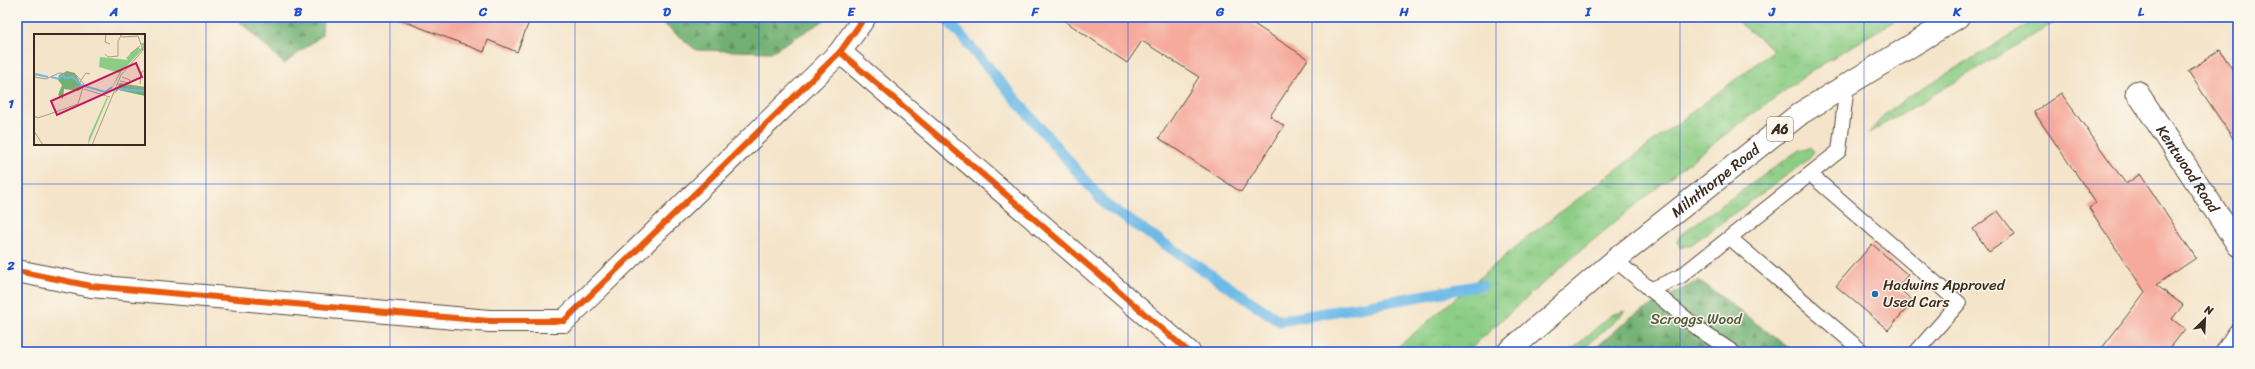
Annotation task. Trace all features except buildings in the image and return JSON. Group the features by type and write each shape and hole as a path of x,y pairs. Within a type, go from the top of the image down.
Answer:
{"main road":[{"name":"Milnthorpe Road","path":"1508,352 1615,260 1801,113 1958,17"},
{"path":"17,271 91,286 489,321 564,320 840,52 864,20"},
{"path":"840,52 1189,352"},
{"name":"Kentwood Road","path":"2137,92 2238,245"},
{"path":"2227,352 2238,335"}],"lane":[{"path":"1650,290 1681,276 1839,151 1847,85"},
{"path":"1810,174 1959,303 1916,352"},
{"path":"1730,238 1863,352"},
{"path":"1615,260 1700,331 1733,352"}],"green space":[{"path":"239,17 323,17 322,35 284,64 240,22"},
{"path":"655,17 830,17 771,52 696,50"},
{"path":"1732,17 1901,17 1804,76 1707,148 1585,247 1467,352 1392,352 1524,240 1774,50"},
{"path":"2041,17 2064,17 1869,133 1884,115 1911,95"},
{"path":"1810,147 1814,151 1809,159 1692,244 1681,248 1677,242 1681,234 1799,150"},
{"name":"Scroggs Wood","path":"1699,280 1794,352 1591,352 1631,317"},
{"path":"1626,311 1580,352 1569,352 1611,315"}],"waterway":[{"path":"945,17 1106,205 1280,321 1482,285"}],"cycle path":[{"path":"17,271 91,286 489,321 564,321 840,52 865,17"},
{"path":"840,52 1189,352"}],"place":[{"name":"Hadwins Approved Used Cars","path":"1875,294"}]}
